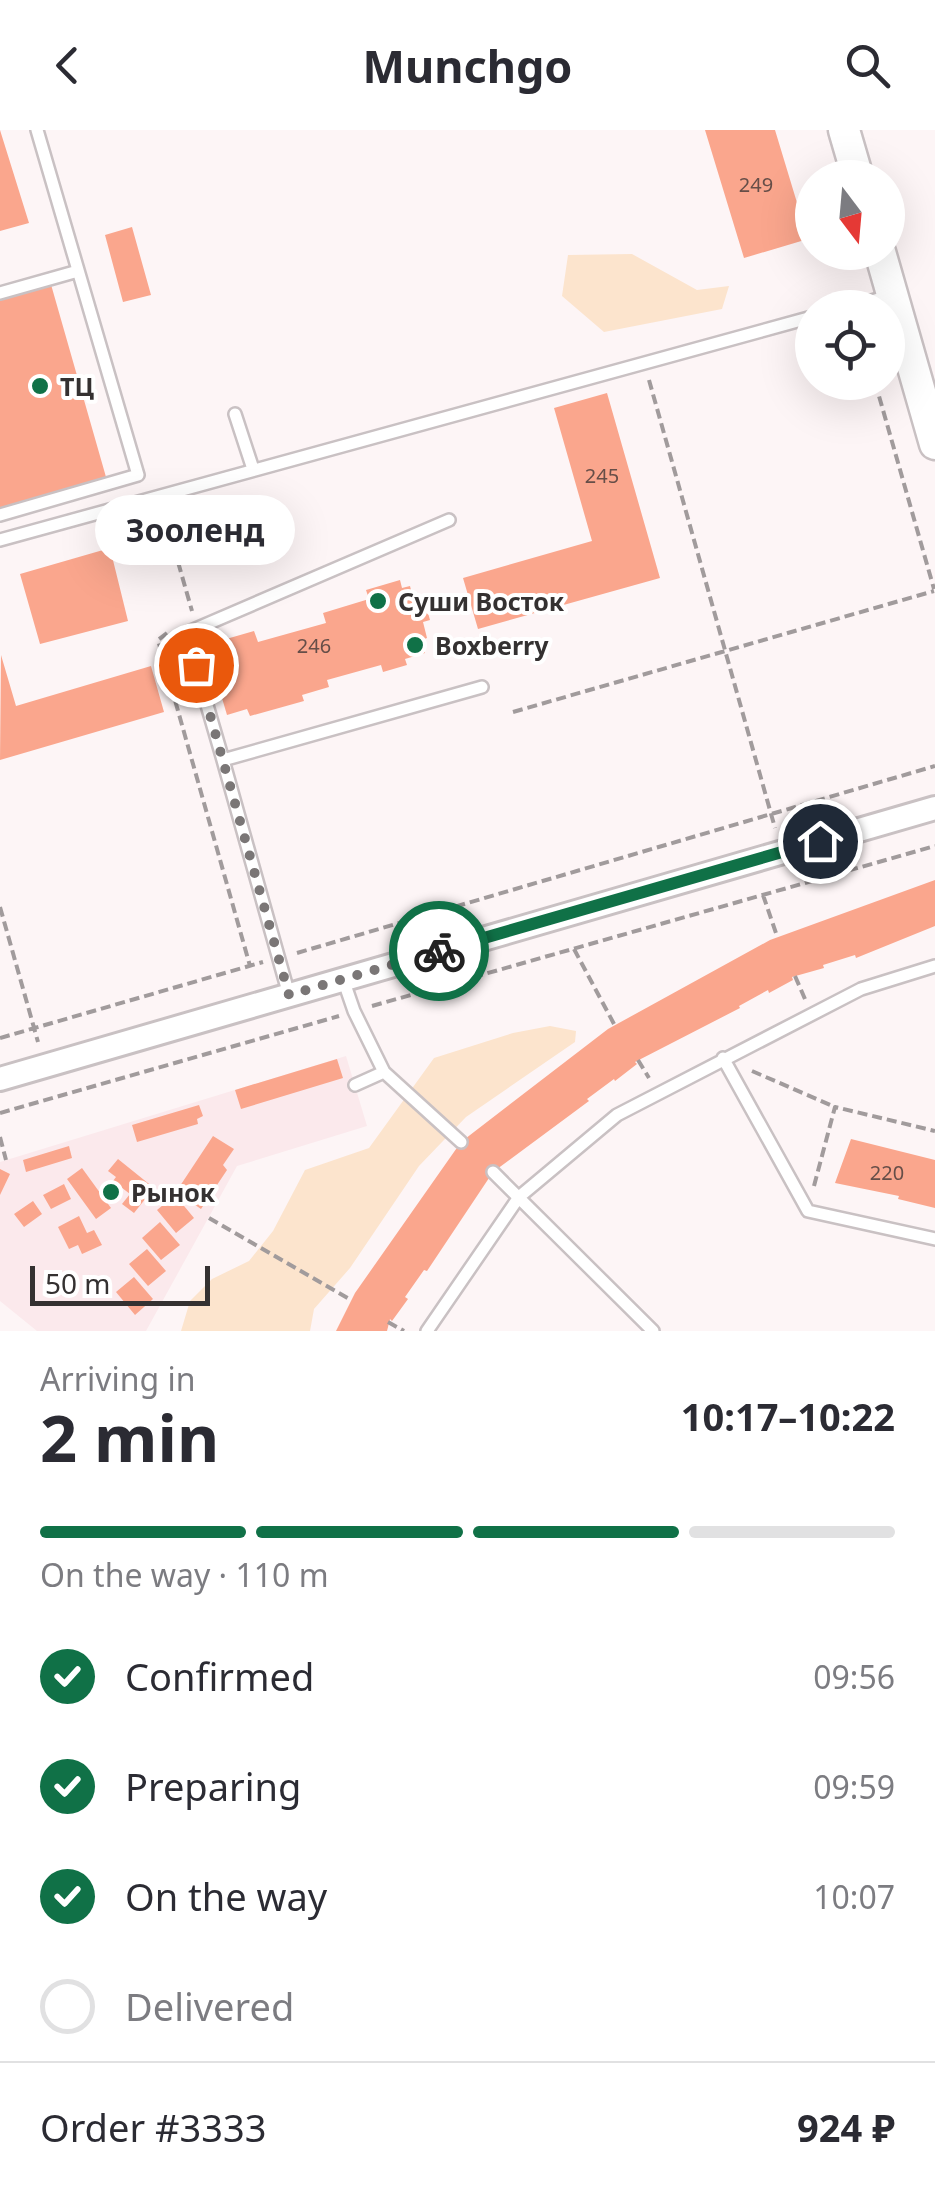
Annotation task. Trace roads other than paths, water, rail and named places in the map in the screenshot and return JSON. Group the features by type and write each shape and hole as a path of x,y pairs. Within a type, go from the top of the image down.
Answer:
{"street":[{"path":"844,130 853,160"},
{"path":"905,337 935,444"},
{"path":"0,1079 935,808"}],"lane":[{"path":"0,515 138,475 37,130"},
{"path":"0,293 78,271"},
{"path":"0,540 795,322"},
{"path":"235,414 253,469"},
{"path":"289,995 186,633 449,520"},
{"path":"224,760 482,687"},
{"path":"427,1331 519,1197 617,1114 861,989 935,966"},
{"path":"343,979 354,1012 384,1072 461,1142"},
{"path":"723,1058 808,1211 935,1239"},
{"path":"355,1085 384,1072"},
{"path":"493,1172 653,1331"}],"place":[{"name":"ТЦ","path":"40,386"},
{"name":"Суши Восток","path":"378,601"},
{"name":"Boxberry","path":"415,645"},
{"name":"Зооленд","path":"196,665"},
{"name":"Рынок","path":"111,1192"}]}
